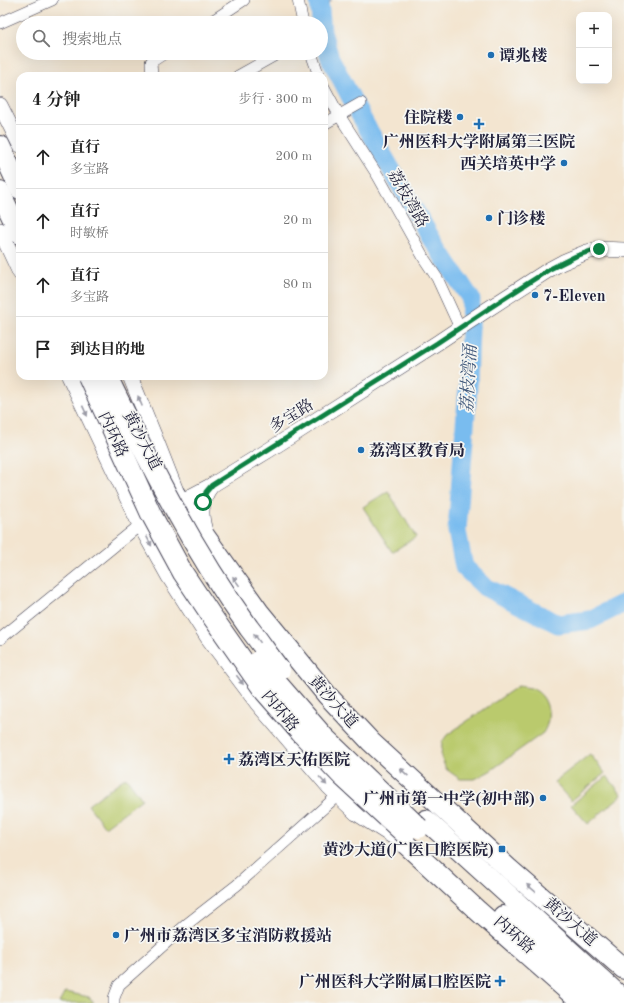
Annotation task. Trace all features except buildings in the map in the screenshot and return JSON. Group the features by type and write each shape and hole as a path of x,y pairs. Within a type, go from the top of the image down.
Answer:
{"highway":[{"path":"0,146 16,180"},
{"path":"0,154 16,188"},
{"path":"0,192 16,226"},
{"path":"0,195 16,227"},
{"name":"黄沙大道","path":"94,380 141,496"},
{"name":"内环路","path":"94,380 151,514 183,573 266,692 318,753 360,794 512,932 603,1003"},
{"name":"内环路","path":"95,380 168,498 201,555 241,617 276,665 322,718 423,824 502,888 624,1000"},
{"name":"黄沙大道","path":"114,380 156,465 180,502 259,612 327,695 371,742 509,869 624,968"},
{"path":"259,612 252,608 243,606 236,607 224,616 214,634 311,747 354,794 403,842 582,1003"},
{"path":"311,747 386,810 492,906 603,1003"},
{"path":"423,824 524,926 546,952"},
{"path":"502,888 575,943 624,984"}],"main road":[{"path":"0,105 6,130 16,141"},
{"path":"0,230 16,264"},
{"name":"多宝路","path":"180,502 212,485 327,413 550,269 576,256 599,249 624,250"},
{"path":"71,380 140,524 169,577 214,634 257,703 313,770 337,796 367,821 403,842"},
{"path":"132,380 180,502 170,504 158,503 145,499 141,496"},
{"path":"208,540 203,526 202,516 206,492 212,485"}],"street":[{"path":"0,23 52,0"},
{"path":"220,16 244,0"},
{"path":"298,0 301,16"},
{"path":"152,72 151,62 154,60"},
{"path":"245,72 267,60"},
{"path":"313,60 318,72"},
{"name":"荔枝湾路","path":"328,94 339,115 378,176 425,260 437,278 460,328"},
{"path":"328,122 361,103"},
{"path":"0,639 140,524"},
{"path":"114,1003 114,998 119,985 187,924 237,885 337,796"}],"green space":[{"path":"388,491 416,537 392,552 363,507"},
{"path":"518,686 531,688 537,691 545,701 548,708 548,721 543,733 490,771 475,779 460,779 446,769 441,757 442,742 447,735"},
{"path":"590,754 605,773 571,801 554,782"},
{"path":"607,776 622,795 588,824 571,805"},
{"path":"126,777 142,799 105,827 88,805"},
{"path":"65,992 89,997 94,1003 59,1003"}],"water":[{"path":"312,0 332,0 328,4 312,2"}],"waterway":[{"name":"荔枝湾涌","path":"319,0 320,16"},
{"name":"荔枝湾涌","path":"328,52 365,124 432,240 471,299 468,386 457,531 464,567 485,587 558,624 590,620 624,603"}],"place":[{"name":"谭兆楼","path":"491,55"},
{"name":"住院楼","path":"460,117"},
{"name":"广州医科大学附属第三医院","path":"479,124"},
{"name":"西关培英中学","path":"564,163"},
{"name":"门诊楼","path":"489,218"},
{"name":"7-Eleven","path":"535,295"},
{"name":"荔湾区教育局","path":"361,450"},
{"name":"荔湾区天佑医院","path":"229,759"},
{"name":"广州市第一中学(初中部)","path":"543,798"},
{"name":"黄沙大道(广医口腔医院)","path":"502,849"},
{"name":"广州市荔湾区多宝消防救援站","path":"116,935"},
{"name":"广州医科大学附属口腔医院","path":"500,981"}],"route":[{"path":"203,502 206,492 212,485 437,343 550,269 576,256 599,249"}]}
